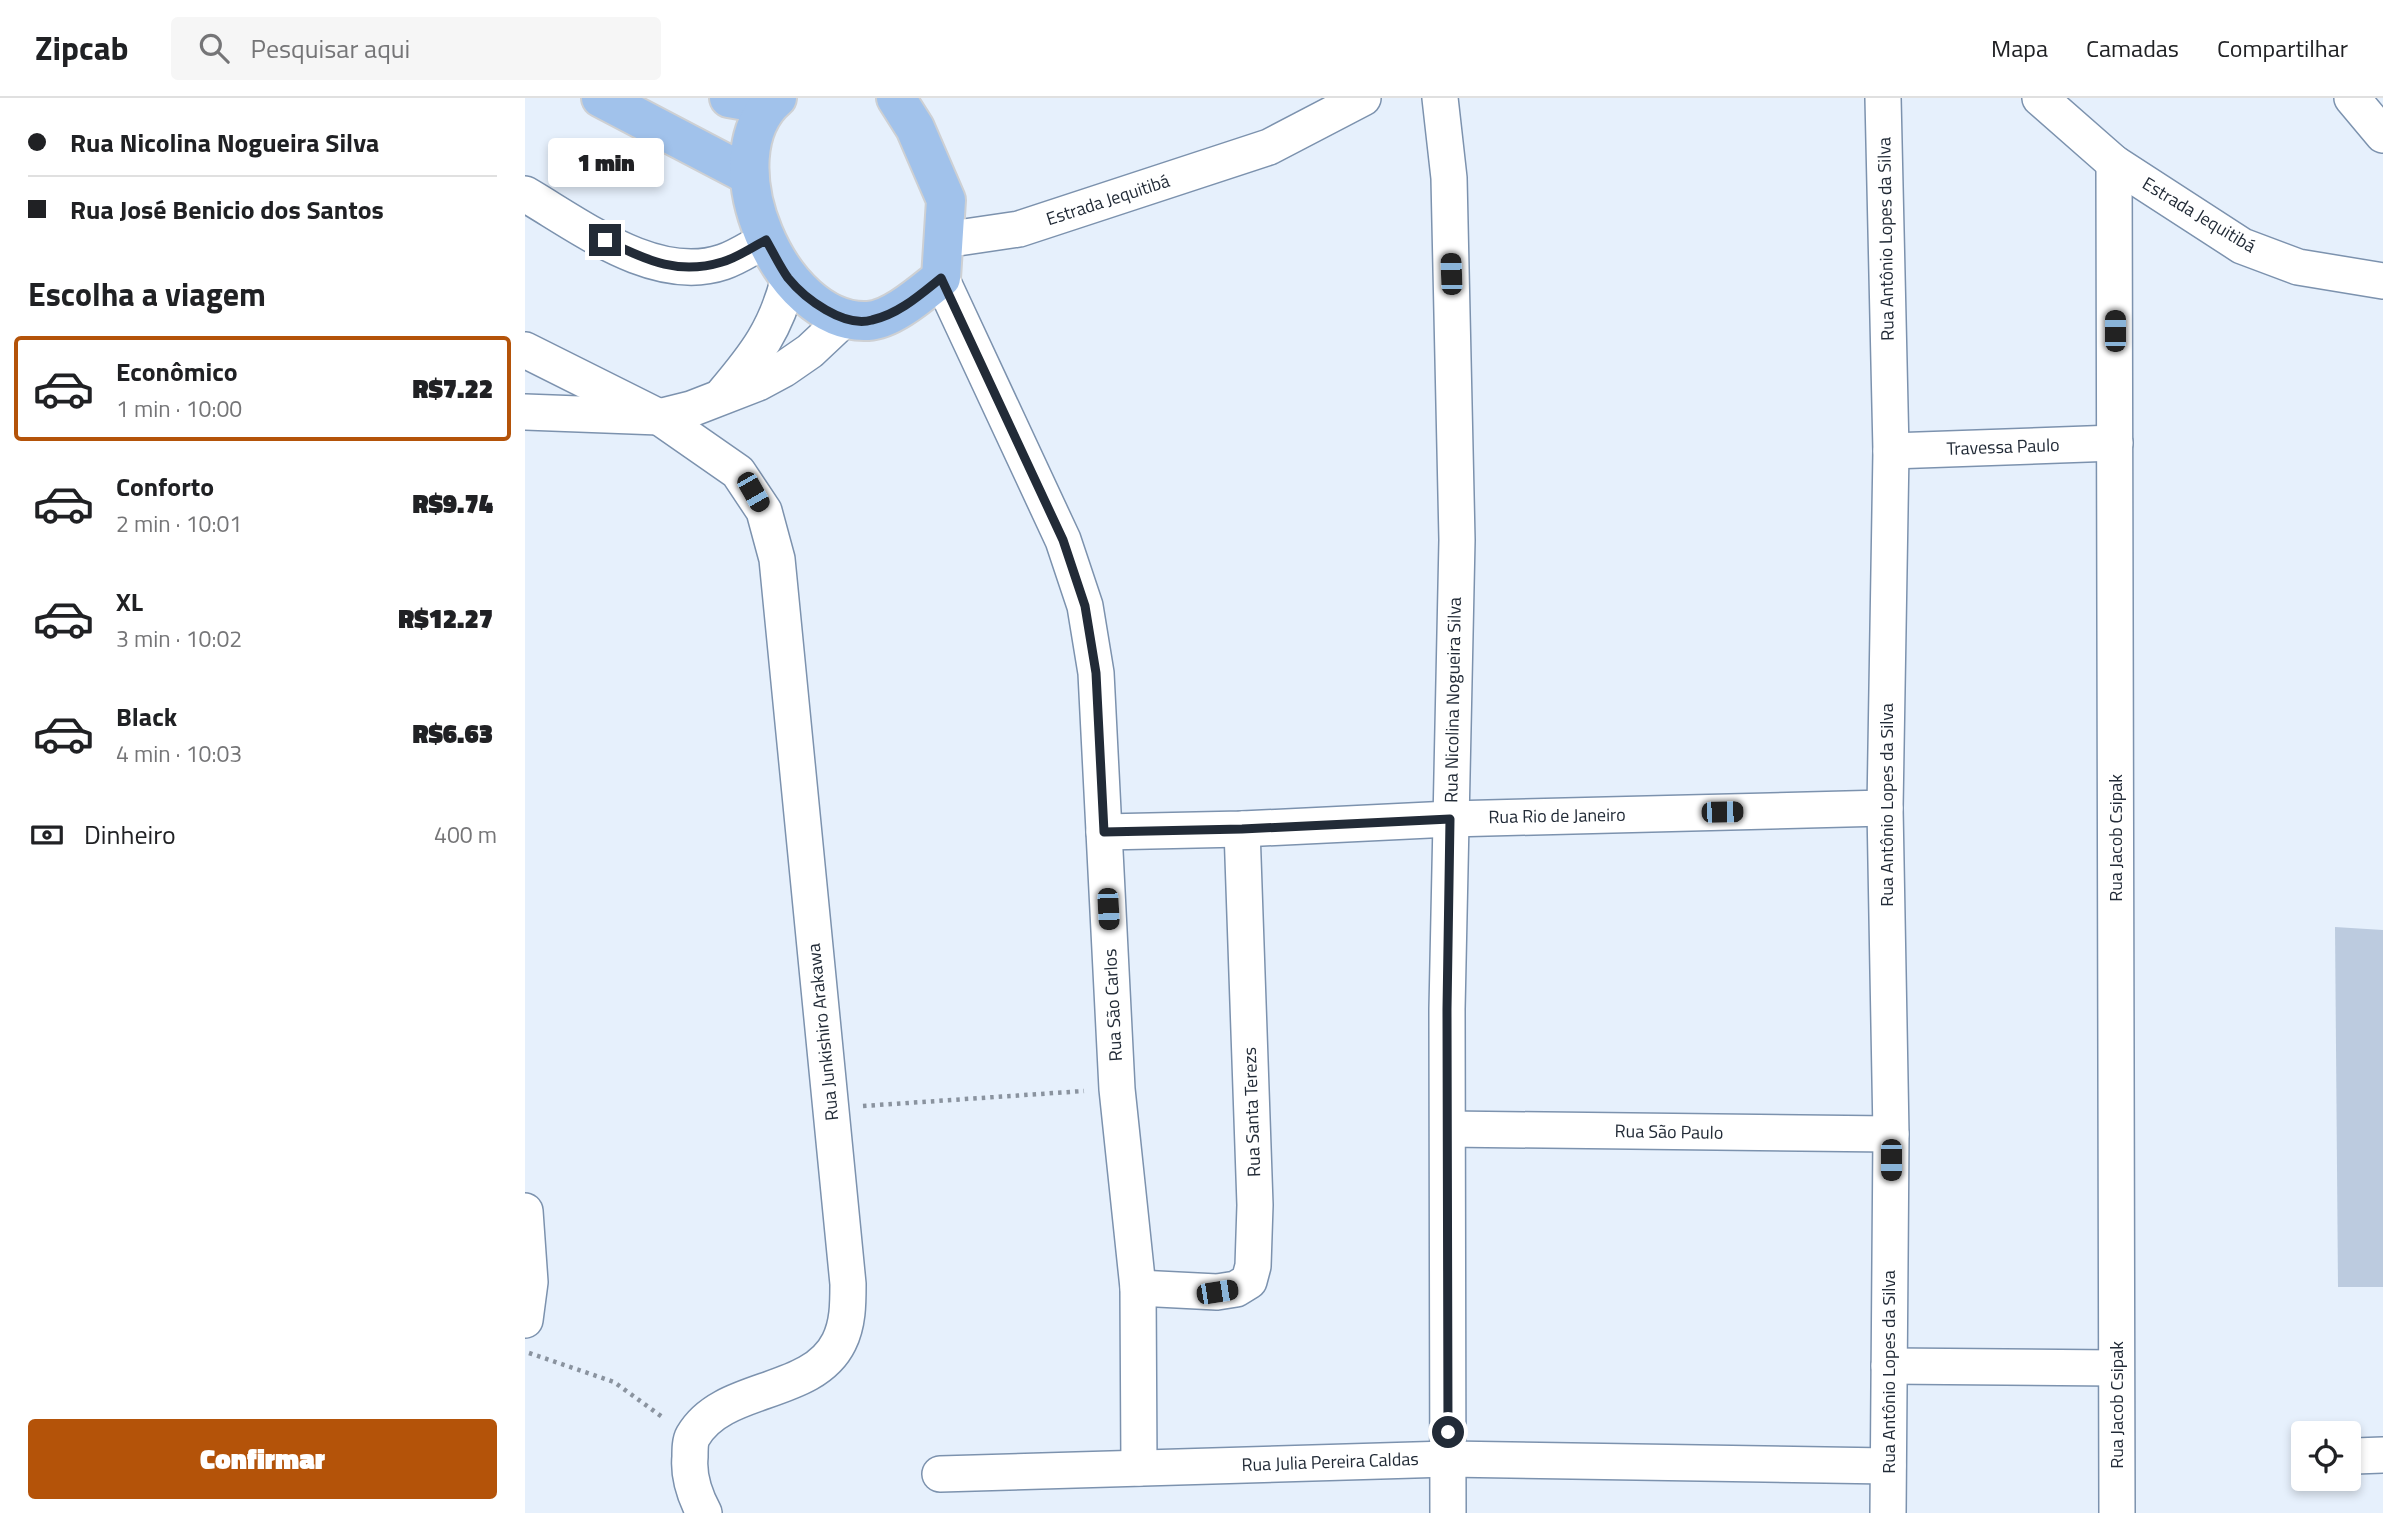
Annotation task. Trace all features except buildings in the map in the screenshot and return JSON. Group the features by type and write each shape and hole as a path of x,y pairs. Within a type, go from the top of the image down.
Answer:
{"main road":[{"path":"601,98 748,175"},
{"path":"729,98 773,102 757,127 751,145 748,175 753,202 766,240 789,278 823,309 844,319 870,321 893,312 943,259 946,200 915,128 896,98"}],"street":[{"name":"Estrada Jequitibá","path":"1269,147 1326,98"},
{"name":"Estrada Jequitibá","path":"943,259 1019,229 1269,147 1363,98"},
{"name":"Rua Nicolina Nogueira Silva","path":"1440,98 1449,191 1456,513 1450,819 1448,1513"},
{"name":"Rua Antônio Lopes da Silva","path":"1883,98 1891,451 1885,808 1891,1134 1888,1513"},
{"name":"Estrada Jequitibá","path":"2040,98 2114,163 2242,246 2298,267 2383,281"},
{"path":"2352,98 2383,135"},
{"name":"Rua Jacob Csipak","path":"2114,163 2117,1513"},
{"path":"525,194 605,240 651,262 687,268 722,262 766,240"},
{"name":"Rua São Carlos","path":"943,259 1063,540 1085,606 1096,673 1117,1089 1138,1288 1139,1468"},
{"path":"722,396 755,356 770,332 789,278"},
{"path":"525,412 660,417 691,410 758,383 784,369 810,351 844,319"},
{"path":"525,350 660,417"},
{"name":"Rua Junkishiro Arakawa","path":"660,417 738,472 764,511 777,559 848,1284 847,1321 838,1344 824,1361 800,1378 733,1403 706,1419 691,1438"},
{"name":"Travessa Paulo","path":"1891,451 2115,443"},
{"name":"Rua Rio de Janeiro","path":"1104,832 1242,829 1450,819 1885,808"},
{"name":"Rua Santa Terezs","path":"1138,1288 1217,1292 1236,1289 1249,1281 1253,1266 1255,1205 1242,829"},
{"name":"Rua São Paulo","path":"1448,1129 1891,1134"},
{"path":"525,1211 530,1282 525,1320"},
{"path":"1889,1366 2116,1368"},
{"path":"691,1438 689,1463 694,1494 704,1513"},
{"name":"Rua Julia Pereira Caldas","path":"940,1474 1448,1459 1888,1466"}],"path":[{"path":"831,1108 1117,1089"},
{"path":"525,1352 614,1382 691,1438"}],"shaded area":[{"path":"2335,927 2383,930 2383,1287 2338,1287"}],"route":[{"path":"605,240 651,262 687,268 722,262 766,240 789,278 823,309 844,319 870,321 893,312 941,278 1063,540 1085,606 1096,673 1104,832 1242,829 1450,819 1447,1009 1448,1432"}]}
